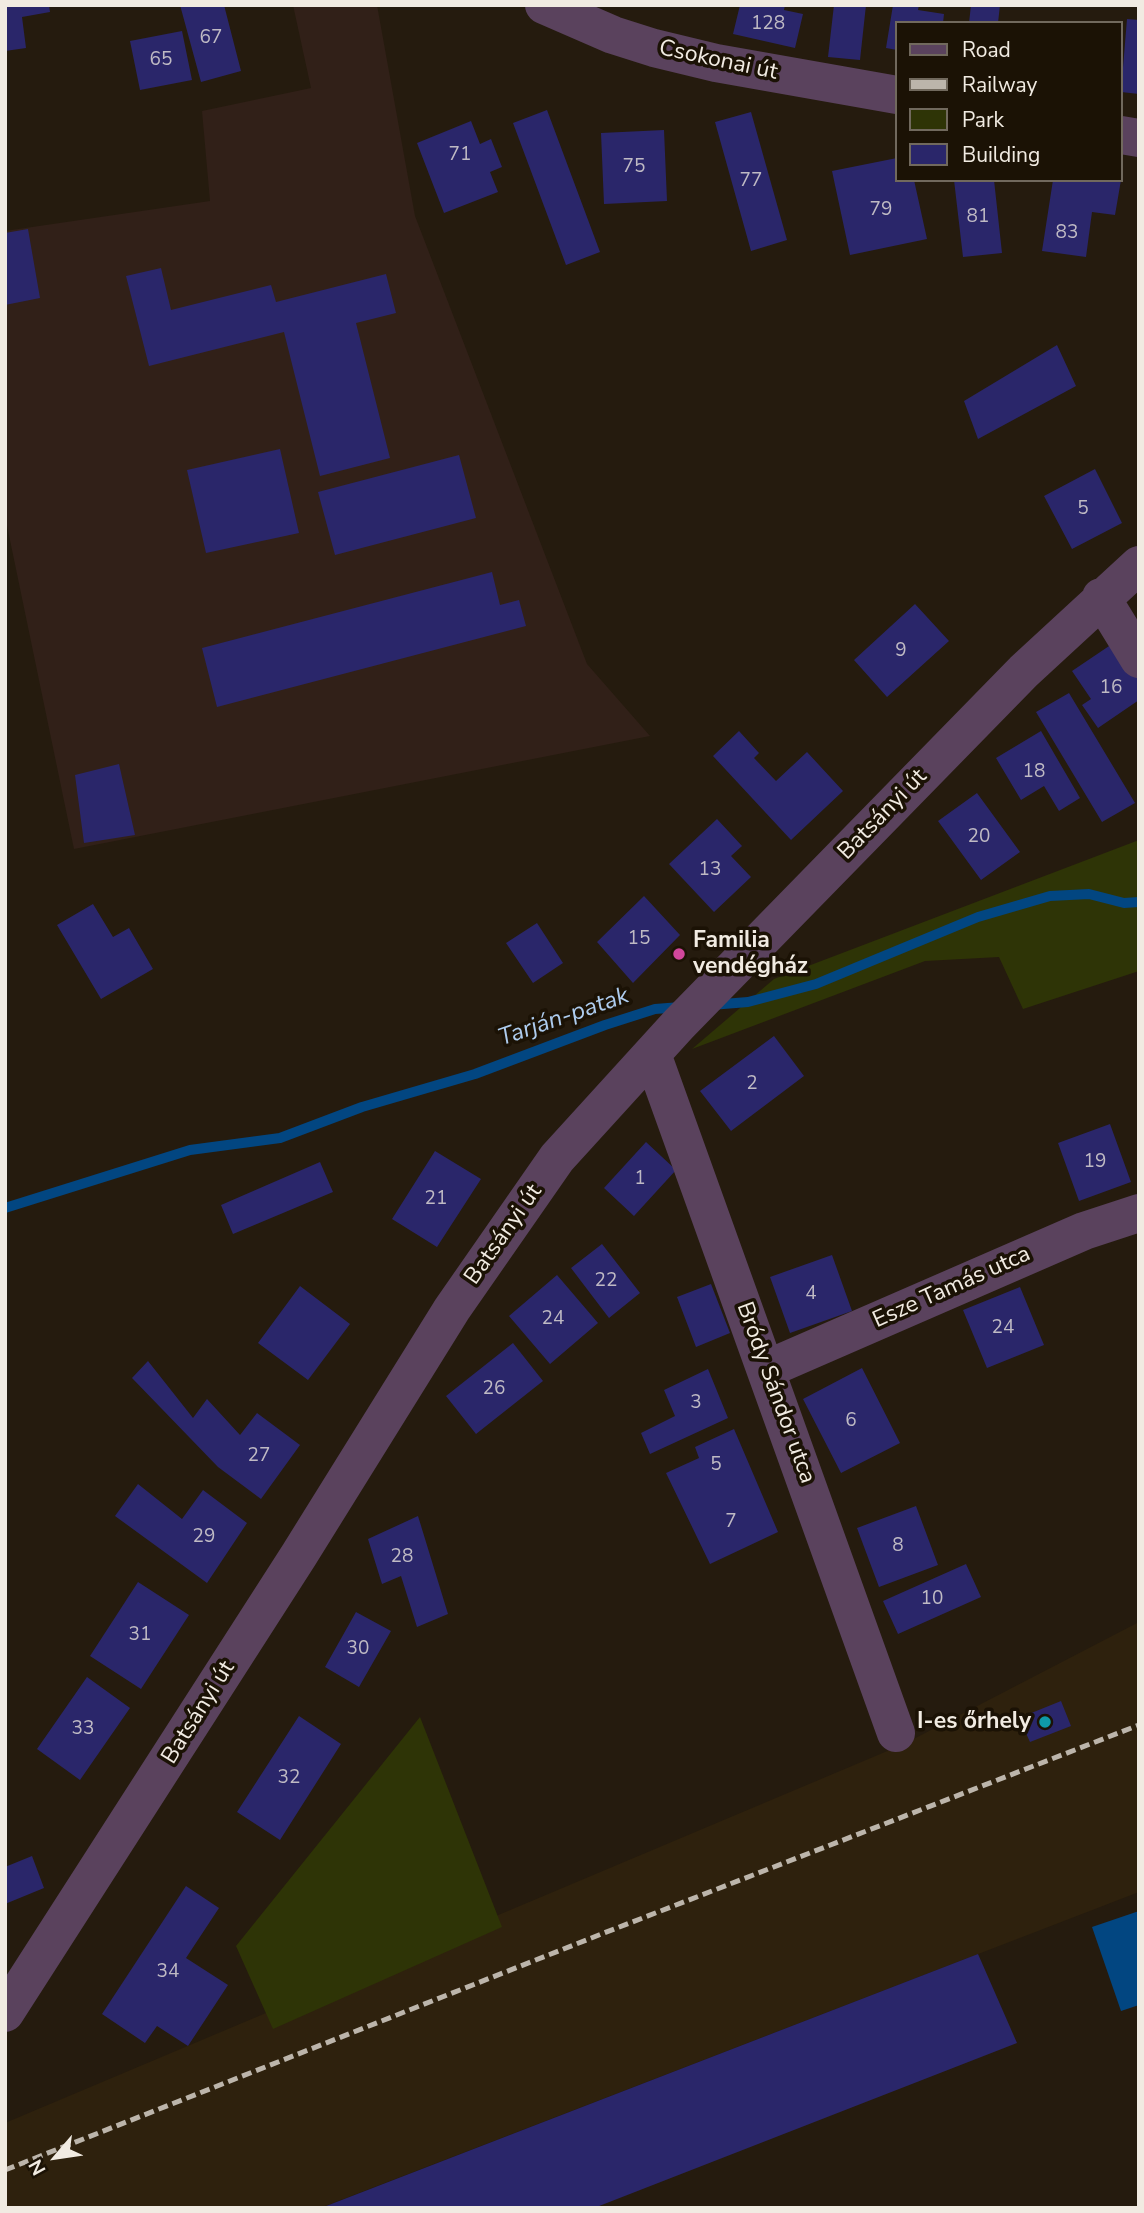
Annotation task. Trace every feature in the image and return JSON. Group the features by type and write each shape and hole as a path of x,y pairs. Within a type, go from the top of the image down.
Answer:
{"street":[{"name":"Csokonai út","path":"544,5 613,35 654,48 716,63 895,95"},
{"name":"Batsányi út","path":"5,2013 285,1578 452,1309 557,1158 680,1024 1024,671 1101,597 1139,565"},
{"path":"1101,597 1139,659"},
{"name":"Bródy Sándor utca","path":"652,1054 896,1733"},
{"name":"Esze Tamás utca","path":"767,1369 1052,1244 1139,1213"}],"shaded area":[{"path":"293,5 377,5 415,216 587,664 650,736 74,849 5,516 5,231 210,201 202,111 311,88"},
{"path":"1139,1622 1139,1892 320,2208 5,2208 5,2123 904,1744"}],"green space":[{"path":"1139,840 1139,971 1023,1009 999,957 925,961 692,1049 774,979"},
{"path":"420,1717 502,1927 273,2029 236,1946"}],"water":[{"path":"1139,1911 1139,2005 1121,2011 1092,1927"}],"building":[{"path":"5,5 49,5 50,12 22,17 26,48 5,51"},
{"path":"180,5 224,5 241,71 201,82"},
{"path":"740,5 785,5 784,10 803,14 795,48 733,34"},
{"path":"834,5 866,5 860,60 828,57"},
{"path":"893,5 919,5 918,10 944,14 943,21 895,21 895,50 886,48"},
{"path":"971,5 1000,5 998,21 969,21"},
{"path":"1127,19 1139,20 1139,94 1123,92"},
{"path":"182,31 192,80 140,90 130,41"},
{"path":"547,110 600,252 566,265 513,123"},
{"path":"751,112 787,240 751,251 715,122"},
{"path":"471,121 480,144 491,139 502,167 490,172 498,192 444,213 417,143"},
{"path":"664,130 667,201 604,204 601,133"},
{"path":"895,158 895,182 914,182 927,239 850,255 832,171"},
{"path":"954,182 994,182 1002,253 963,257"},
{"path":"1053,182 1121,182 1115,215 1092,212 1086,257 1042,251"},
{"path":"28,229 40,298 5,305 5,233"},
{"path":"161,268 171,310 271,285 276,302 386,274 396,313 356,323 390,458 320,476 284,332 149,366 126,276"},
{"path":"1057,345 1076,386 978,439 964,401"},
{"path":"280,449 299,533 206,553 187,470"},
{"path":"459,455 476,518 335,555 318,492"},
{"path":"1095,469 1122,523 1072,549 1044,496"},
{"path":"492,572 500,605 519,600 526,626 217,707 202,648"},
{"path":"915,604 949,641 887,697 854,660"},
{"path":"1115,642 1139,677 1139,700 1098,728 1082,705 1091,699 1072,671"},
{"path":"1069,693 1135,803 1102,822 1036,712"},
{"path":"739,731 759,753 754,758 776,781 807,752 843,791 791,840 713,756"},
{"path":"1041,731 1080,798 1059,811 1044,786 1021,800 996,758"},
{"path":"119,764 135,835 84,843 75,775"},
{"path":"977,793 1020,852 981,880 938,821"},
{"path":"717,819 742,846 731,856 751,877 714,912 669,864"},
{"path":"644,896 680,935 633,983 597,942"},
{"path":"93,904 113,937 129,928 153,969 101,999 57,925"},
{"path":"537,923 563,963 533,983 506,943"},
{"path":"774,1036 804,1076 731,1131 700,1091"},
{"path":"1110,1124 1131,1182 1079,1201 1058,1143"},
{"path":"646,1142 676,1170 634,1216 604,1188"},
{"path":"435,1151 481,1179 437,1247 392,1219"},
{"path":"320,1162 333,1192 233,1234 221,1205"},
{"path":"602,1244 640,1293 609,1318 571,1268"},
{"path":"832,1255 852,1311 790,1333 770,1277"},
{"path":"557,1275 598,1323 550,1364 509,1316"},
{"path":"711,1284 730,1333 696,1347 677,1297"},
{"path":"300,1286 350,1324 308,1380 258,1343"},
{"path":"1020,1287 1044,1345 987,1368 963,1310"},
{"path":"513,1343 543,1381 476,1434 446,1396"},
{"path":"148,1361 193,1418 207,1399 240,1435 257,1413 300,1445 261,1499 218,1467 132,1378"},
{"path":"862,1368 900,1443 841,1473 803,1399"},
{"path":"708,1369 728,1418 650,1454 641,1433 675,1416 664,1390"},
{"path":"734,1429 778,1532 710,1564 666,1473 699,1458 695,1447"},
{"path":"138,1484 182,1519 203,1490 247,1523 207,1583 115,1516"},
{"path":"916,1506 938,1565 879,1587 857,1528"},
{"path":"418,1516 448,1614 417,1627 401,1576 382,1584 368,1539"},
{"path":"966,1564 981,1597 898,1634 883,1601"},
{"path":"138,1582 189,1615 141,1689 90,1656"},
{"path":"356,1612 391,1631 359,1687 325,1667"},
{"path":"87,1677 130,1708 80,1780 37,1749"},
{"name":"I-es őrhely","path":"1061,1701 1071,1726 1030,1742 1019,1718"},
{"path":"299,1716 341,1744 280,1840 237,1812"},
{"path":"32,1856 44,1888 5,1904 5,1867"},
{"path":"186,1886 219,1908 186,1958 228,1985 188,2046 157,2026 145,2043 102,2014"},
{"path":"978,1954 1017,2043 594,2208 321,2208"}],"waterway":[{"name":"Tarján-patak","path":"711,1005 748,1002 816,984 978,917 1050,896 1089,894 1124,903 1139,902"},
{"name":"Tarján-patak","path":"5,1208 190,1150 280,1138 362,1107 475,1074 605,1025 655,1009 681,1007"}],"railway":[{"path":"5,2170 1139,1725"}],"place":[{"name":"Familia vendégház","path":"679,954"},
{"name":"I-es őrhely","path":"1045,1722"}]}
